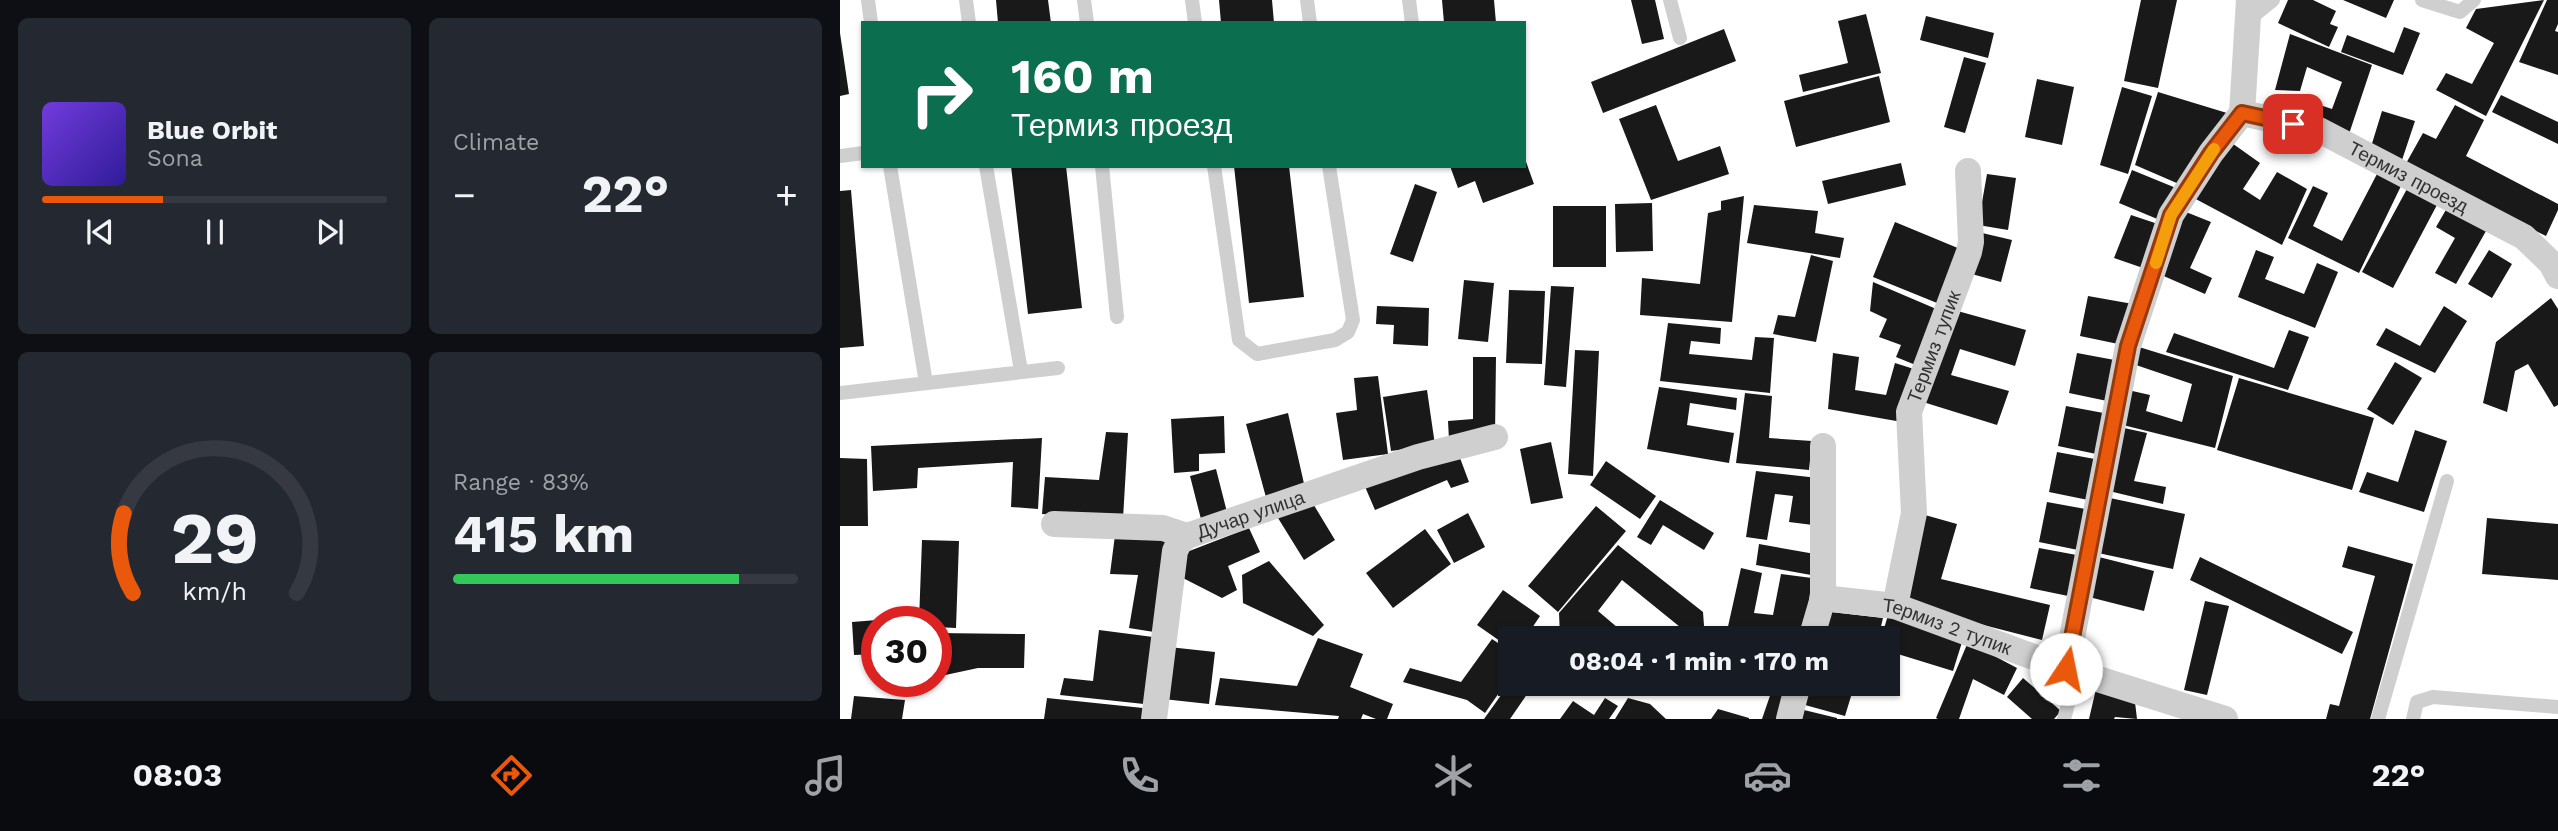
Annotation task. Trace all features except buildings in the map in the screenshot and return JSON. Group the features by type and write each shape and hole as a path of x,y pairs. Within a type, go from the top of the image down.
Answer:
{"street":[{"path":"2066,669 2128,346 2171,215 2211,153 2242,113 2248,11"},
{"name":"Термиз проезд","path":"2242,113 2319,130 2524,237 2558,275"},
{"name":"Термиз тупик","path":"1895,607 1914,513 1909,412 1969,252 1968,171"},
{"name":"Дучар улица","path":"1154,719 1175,551 1187,536 1418,457 1494,437"},
{"path":"1815,626 1823,598 1823,446"},
{"path":"1054,524 1163,528 1187,536"},
{"name":"Термиз 2 тупик","path":"1823,598 1895,607 2178,712 2225,719"},
{"path":"1788,719 1795,696"}],"lane":[{"path":"868,0 871,21"},
{"path":"966,0 969,21"},
{"path":"1084,0 1087,21"},
{"path":"1192,0 1195,21"},
{"path":"1307,0 1310,21"},
{"path":"1409,0 1412,21"},
{"path":"1670,0 1680,38"},
{"path":"2248,11 2273,0"},
{"path":"2422,0 2460,12 2474,0"},
{"path":"840,156 861,153"},
{"path":"890,168 926,383"},
{"path":"986,168 1021,371"},
{"path":"1102,168 1117,317"},
{"path":"1214,168 1239,340 1257,354 1335,341 1348,332 1353,320 1329,168"},
{"path":"840,393 1058,368"},
{"path":"2378,719 2447,481"},
{"path":"2064,719 2070,697 2066,669"},
{"path":"2413,719 2417,702 2433,698 2558,707"}],"slow traffic":[{"path":"2156,263 2171,215 2214,149"}],"route":[{"path":"2066,669 2128,346 2171,215 2211,153 2242,113 2293,124"}]}
